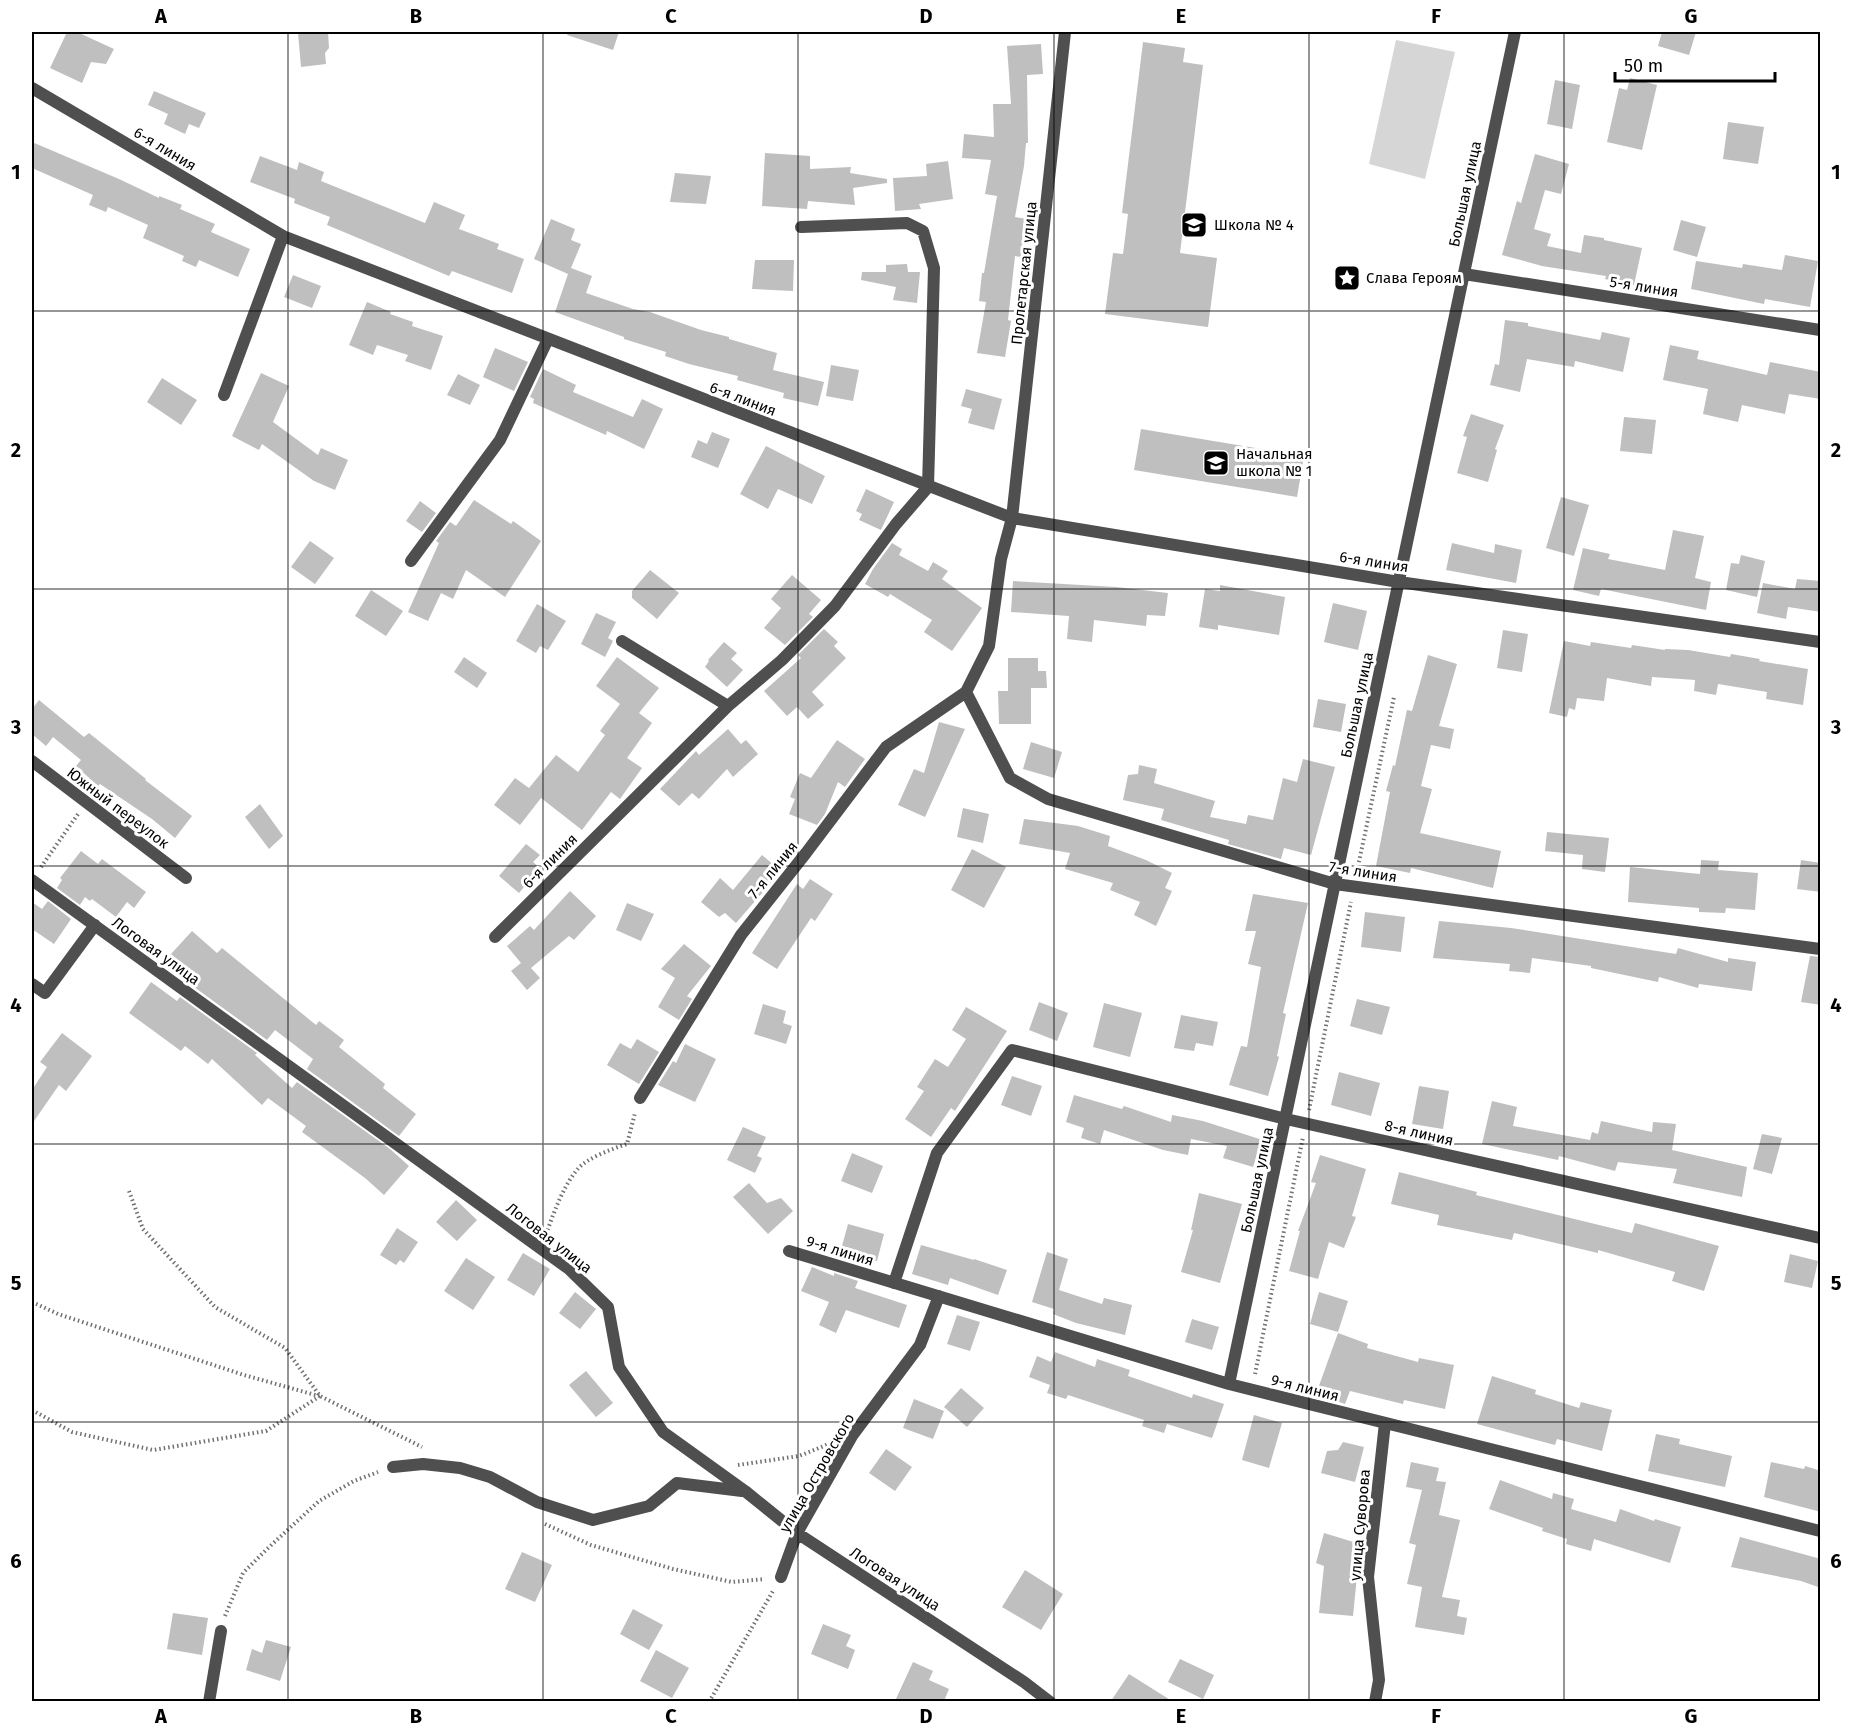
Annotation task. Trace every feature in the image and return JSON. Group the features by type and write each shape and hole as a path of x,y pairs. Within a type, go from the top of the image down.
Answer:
{"street":[{"name":"Пролетарская улица","path":"1012,518 1065,32"},
{"name":"Большая улица","path":"1229,1384 1515,32"},
{"name":"6-я линия","path":"32,88 283,236 1012,518 1399,582 1821,642"},
{"path":"801,227 908,223 923,231 934,268 928,487"},
{"path":"224,395 283,236"},
{"name":"5-я линия","path":"1464,274 1821,330"},
{"path":"411,561 500,440 548,339"},
{"name":"6-я линия","path":"495,937 728,706 782,660 835,606 896,524 928,487"},
{"name":"7-я линия","path":"640,1098 741,935 886,747 966,692 989,646 1001,559 1012,518"},
{"path":"622,641 728,706"},
{"name":"7-я линия","path":"966,692 1010,778 1048,799 1335,884 1821,949"},
{"name":"Южный переулок","path":"32,761 186,878"},
{"name":"Логовая улица","path":"32,880 569,1269 608,1307 619,1367 663,1432 797,1533 1050,1701"},
{"path":"32,984 45,993 94,925"},
{"name":"8-я линия","path":"894,1283 937,1153 1012,1050 1286,1119 1821,1238"},
{"name":"9-я линия","path":"789,1251 1229,1384 1821,1531"},
{"name":"улица Островского","path":"781,1577 797,1533 852,1436 920,1345 939,1296"},
{"name":"улица Суворова","path":"1375,1701 1379,1680 1368,1577 1385,1423"},
{"path":"393,1467 423,1464 460,1468 490,1477 537,1502 593,1520 649,1506 677,1483 744,1491"},
{"path":"209,1701 221,1631"}],"path":[{"path":"1252,1390 1395,689"},
{"path":"32,880 87,803"},
{"path":"541,1249 559,1200 578,1168 604,1153 627,1144 640,1098"},
{"path":"129,1191 143,1228 215,1307 285,1348 320,1396"},
{"path":"32,1302 58,1314 244,1376 320,1396 432,1452"},
{"path":"32,1410 72,1432 153,1450 266,1431 320,1396"},
{"path":"713,1469 799,1456 852,1436"},
{"path":"221,1631 229,1604 243,1573 267,1549 319,1501 354,1481 393,1467"},
{"path":"537,1520 591,1545 672,1569 732,1582 781,1577"},
{"path":"710,1701 781,1577"}],"shaded area":[{"path":"1396,40 1455,52 1425,179 1369,164"}],"building":[{"path":"67,32 77,32 114,49 106,64 91,62 82,83 50,68"},
{"path":"328,32 329,48 325,53 326,64 301,67 298,33"},
{"path":"568,32 619,32 613,50 567,35"},
{"path":"1662,32 1696,32 1689,55 1658,46"},
{"path":"1143,42 1185,48 1183,62 1203,65 1180,253 1217,258 1208,327 1105,314 1113,253 1123,254 1128,214 1122,213"},
{"path":"1041,44 1043,74 1027,75 1028,143 1026,143 1015,217 1028,219 1021,257 1015,256 1008,320 1011,321 1005,357 977,353 986,302 979,301 982,273 984,273 997,196 985,194 991,160 962,158 964,134 994,137 993,104 1011,104 1007,46"},
{"path":"1630,78 1657,85 1642,150 1607,142 1619,88 1627,90"},
{"path":"1555,80 1580,85 1572,129 1547,124"},
{"path":"154,91 206,113 199,128 189,124 185,134 164,124 168,114 148,105"},
{"path":"1728,122 1764,127 1758,164 1723,159"},
{"path":"32,142 159,198 159,196 182,205 180,209 215,224 211,232 250,249 238,277 199,260 196,267 182,261 184,256 143,238 148,225 108,207 106,212 89,205 93,195 32,168"},
{"path":"765,153 810,156 810,169 851,167 850,173 887,179 887,183 853,188 855,205 808,201 807,209 762,206"},
{"path":"1535,154 1569,164 1561,194 1545,190 1534,229 1551,234 1547,246 1581,253 1584,235 1642,248 1634,285 1605,279 1606,276 1542,266 1502,255 1517,201 1521,203"},
{"path":"260,156 297,170 299,162 324,172 321,181 425,223 434,202 465,215 459,229 499,244 497,249 524,259 512,293 452,271 449,276 327,225 330,217 294,203 295,199 250,182"},
{"path":"948,161 953,199 919,204 921,209 895,211 893,178 927,176 926,164"},
{"path":"675,173 711,176 706,204 670,202"},
{"path":"551,219 575,229 571,240 581,244 571,268 592,276 586,293 777,353 773,370 824,382 818,406 783,398 784,393 737,380 738,376 665,356 666,352 624,339 624,337 555,312 568,274 534,259"},
{"path":"1681,220 1706,227 1697,257 1673,250"},
{"path":"1785,255 1818,261 1810,307 1765,299 1764,304 1691,289 1696,261 1742,268 1743,264 1782,270"},
{"path":"755,260 794,260 793,291 752,289"},
{"path":"907,264 908,272 920,272 917,303 893,300 896,287 861,280 862,272 886,272 886,265"},
{"path":"293,275 321,286 312,308 284,297"},
{"path":"367,302 391,312 390,314 413,322 412,326 443,336 431,370 405,361 408,355 377,345 373,355 349,345"},
{"path":"1505,320 1528,323 1528,326 1600,340 1602,332 1630,338 1623,372 1575,361 1574,367 1527,359 1520,392 1490,385 1495,364 1499,365"},
{"path":"1670,345 1699,351 1697,359 1767,375 1770,362 1821,372 1821,399 1789,394 1785,414 1742,405 1738,422 1703,414 1708,389 1663,380"},
{"path":"495,348 528,362 514,391 483,377"},
{"path":"831,365 859,370 853,401 826,396"},
{"path":"543,369 576,385 573,392 633,417 642,399 663,409 644,449 607,431 606,435 533,403 534,399 530,397"},
{"path":"261,373 289,386 273,422 318,455 321,448 348,460 335,490 314,481 262,444 259,450 232,436"},
{"path":"458,374 480,385 470,405 447,395"},
{"path":"162,378 197,400 181,425 147,402"},
{"path":"966,389 1002,399 994,430 968,423 972,409 961,406"},
{"path":"1471,414 1504,425 1495,449 1497,450 1488,482 1457,473 1467,437 1463,436"},
{"path":"1624,417 1656,420 1652,454 1620,451"},
{"path":"1141,429 1304,456 1297,497 1134,470"},
{"path":"712,432 730,439 718,468 691,457 698,440 707,444"},
{"path":"766,446 825,476 812,504 778,489 768,509 740,494"},
{"path":"866,489 894,502 881,530 859,520 862,514 856,511"},
{"path":"1561,497 1589,505 1574,556 1546,548"},
{"path":"474,500 511,524 513,521 541,541 505,597 466,570 453,599 441,593 428,621 408,612 439,543 436,541 450,522 456,526"},
{"path":"420,501 436,513 422,532 406,521"},
{"path":"1673,530 1704,536 1695,578 1711,582 1706,610 1601,589 1599,596 1573,590 1583,548 1610,554 1608,559 1665,570"},
{"path":"310,541 334,558 315,584 291,567"},
{"path":"892,543 902,549 899,555 928,571 933,562 948,571 942,579 982,608 952,651 924,632 932,620 890,594 888,597 865,584"},
{"path":"1452,543 1494,553 1495,544 1522,550 1516,583 1446,570"},
{"path":"1741,555 1765,561 1757,597 1726,590 1731,563 1739,564"},
{"path":"650,570 679,593 657,619 632,598 632,591"},
{"path":"792,575 821,600 809,614 813,617 785,645 764,628 781,608 771,599"},
{"path":"1797,579 1821,581 1821,612 1788,607 1786,619 1757,613 1763,583 1795,589"},
{"path":"1013,581 1116,587 1168,593 1165,616 1147,615 1146,626 1094,620 1092,642 1067,639 1069,616 1011,612"},
{"path":"1220,585 1285,597 1279,635 1218,625 1218,630 1199,627 1205,589 1220,591"},
{"path":"371,590 403,611 386,636 355,616"},
{"path":"1333,603 1367,611 1358,650 1324,642"},
{"path":"537,604 566,621 548,650 540,646 536,653 516,641"},
{"path":"596,613 616,622 608,638 613,641 605,657 581,644"},
{"path":"824,629 838,642 834,646 846,658 812,692 824,705 808,719 797,707 787,716 764,691 801,658 798,655"},
{"path":"1503,630 1528,634 1522,672 1497,668"},
{"path":"1564,641 1590,646 1591,642 1631,648 1632,645 1665,650 1688,650 1730,657 1731,654 1808,669 1803,705 1766,699 1767,692 1718,684 1716,695 1694,691 1695,680 1652,677 1651,686 1607,678 1604,701 1577,698 1575,710 1569,708 1567,717 1549,713"},
{"path":"724,642 737,653 731,659 743,670 727,687 705,667 708,660"},
{"path":"1428,655 1457,664 1439,726 1454,729 1450,749 1431,745 1421,786 1432,789 1420,833 1501,851 1493,888 1411,868 1410,873 1376,866 1390,792 1386,791 1393,765 1395,766 1407,710 1412,711"},
{"path":"464,657 487,673 477,688 454,672"},
{"path":"617,657 659,688 639,713 652,723 627,758 642,768 620,799 611,792 582,830 541,798 520,825 494,805 515,778 529,788 556,755 578,772 605,735 600,731 620,704 596,686"},
{"path":"1008,658 1038,658 1038,671 1046,671 1047,688 1031,688 1031,724 999,724 998,691 1008,691"},
{"path":"1318,699 1346,704 1341,732 1313,727"},
{"path":"39,700 84,737 89,733 192,816 175,838 152,819 100,784 98,786 76,766 81,760 53,737 46,746 32,734 32,709"},
{"path":"939,722 965,729 925,817 898,805 914,769 924,773"},
{"path":"728,729 741,744 746,740 758,754 733,777 727,769 699,799 692,793 679,806 660,789 696,751 699,755"},
{"path":"837,740 865,759 845,787 838,782 825,814 817,825 789,814 795,799 790,797 800,773 811,778"},
{"path":"1031,742 1062,752 1054,778 1023,769"},
{"path":"1303,759 1335,767 1311,855 1284,848 1281,859 1228,844 1229,840 1161,820 1164,809 1123,800 1128,775 1138,774 1139,765 1157,769 1154,783 1215,801 1210,817 1246,824 1248,815 1273,820 1283,778 1297,782"},
{"path":"260,804 283,836 269,849 245,817"},
{"path":"963,808 989,814 983,843 957,837"},
{"path":"1024,819 1078,826 1110,836 1108,846 1146,860 1172,873 1165,888 1172,891 1156,926 1134,915 1140,902 1110,890 1113,883 1065,869 1070,853 1019,844"},
{"path":"1547,832 1609,838 1605,872 1582,869 1583,855 1545,851"},
{"path":"526,844 540,855 533,862 540,868 519,893 499,876"},
{"path":"972,849 1006,867 984,908 951,890"},
{"path":"81,851 98,864 102,859 146,892 134,908 127,902 116,917 92,899 90,901 85,897 80,905 57,888 62,880 60,878"},
{"path":"762,855 781,871 736,923 725,913 719,917 701,902 720,878 733,890"},
{"path":"1701,860 1719,861 1718,870 1758,873 1755,910 1726,908 1725,913 1699,912 1699,908 1628,902 1630,867 1700,874"},
{"path":"1801,860 1821,863 1821,892 1797,889"},
{"path":"810,879 833,894 815,921 811,918 777,969 752,953 797,884 803,889"},
{"path":"570,891 596,916 574,940 569,936 531,968 540,978 527,990 511,971 521,963 507,946 530,926 534,930"},
{"path":"1253,894 1308,903 1283,1013 1286,1014 1277,1056 1279,1057 1268,1096 1229,1085 1241,1046 1247,1047 1261,967 1248,964 1256,931 1245,931"},
{"path":"48,901 71,919 54,944 32,929 32,902 42,909"},
{"path":"627,903 654,914 641,941 616,930"},
{"path":"1365,912 1405,917 1401,952 1361,947"},
{"path":"1439,921 1511,928 1676,954 1678,948 1728,962 1728,958 1756,962 1752,991 1699,984 1698,988 1659,977 1658,982 1591,968 1591,966 1532,958 1530,973 1509,971 1510,964 1433,958"},
{"path":"192,931 217,953 222,948 316,1025 319,1021 344,1040 339,1047 385,1084 383,1088 416,1114 399,1136 307,1069 313,1059 275,1030 267,1040 190,984 196,976 171,954"},
{"path":"684,944 711,966 687,996 692,999 679,1020 658,1007 675,978 661,969"},
{"path":"1810,956 1821,957 1821,1005 1801,1002"},
{"path":"151,982 177,1001 180,997 257,1053 255,1055 292,1088 297,1082 390,1149 409,1166 384,1195 365,1178 302,1132 306,1126 268,1098 262,1105 212,1059 208,1064 185,1046 181,1051 129,1013"},
{"path":"1357,999 1390,1007 1382,1035 1350,1026"},
{"path":"1039,1002 1068,1013 1057,1041 1029,1030"},
{"path":"1104,1003 1142,1013 1130,1057 1093,1047"},
{"path":"763,1004 786,1011 783,1023 792,1026 786,1044 754,1034"},
{"path":"966,1007 1007,1031 955,1111 951,1108 931,1137 905,1119 924,1091 917,1087 935,1059 948,1067 966,1039 952,1030"},
{"path":"1181,1015 1218,1022 1213,1046 1196,1043 1194,1051 1174,1048"},
{"path":"62,1033 92,1056 66,1091 59,1085 32,1124 32,1090 47,1067 40,1062"},
{"path":"637,1039 659,1052 639,1084 607,1065 620,1043 631,1049"},
{"path":"685,1044 716,1059 695,1102 658,1085 673,1061 676,1063"},
{"path":"1339,1072 1380,1083 1371,1116 1331,1105"},
{"path":"1012,1076 1042,1086 1031,1116 1001,1105"},
{"path":"1419,1086 1449,1091 1443,1129 1412,1124"},
{"path":"1074,1095 1122,1109 1124,1106 1171,1122 1172,1115 1203,1121 1272,1143 1269,1154 1258,1152 1253,1167 1223,1158 1227,1146 1191,1139 1188,1155 1163,1150 1104,1130 1100,1144 1081,1138 1084,1128 1066,1122"},
{"path":"1492,1101 1517,1107 1513,1126 1590,1140 1592,1132 1598,1134 1601,1121 1652,1132 1653,1122 1676,1124 1672,1150 1747,1167 1742,1197 1673,1183 1677,1169 1618,1162 1615,1171 1559,1156 1558,1160 1482,1144"},
{"path":"743,1127 766,1137 757,1156 762,1158 755,1173 727,1160"},
{"path":"1762,1134 1782,1138 1772,1174 1753,1169"},
{"path":"852,1153 883,1166 872,1193 841,1181"},
{"path":"1320,1155 1366,1169 1352,1216 1356,1217 1344,1248 1329,1242 1318,1279 1289,1271 1300,1231 1298,1231 1316,1183 1311,1182"},
{"path":"1399,1172 1477,1192 1476,1195 1632,1233 1635,1223 1719,1246 1704,1291 1672,1281 1675,1272 1598,1250 1598,1253 1514,1233 1512,1240 1437,1225 1439,1215 1391,1204"},
{"path":"749,1183 767,1203 781,1198 793,1211 768,1234 733,1197"},
{"path":"1199,1193 1242,1204 1220,1283 1181,1272 1193,1230 1191,1230"},
{"path":"456,1200 477,1220 457,1241 436,1222"},
{"path":"848,1224 884,1234 877,1261 868,1259 865,1265 839,1257"},
{"path":"397,1228 418,1242 404,1263 400,1260 396,1265 380,1255"},
{"path":"921,1245 1007,1270 998,1295 950,1278 948,1285 912,1274"},
{"path":"1047,1252 1068,1259 1059,1290 1102,1304 1104,1298 1132,1305 1125,1335 1076,1323 1053,1314 1054,1309 1032,1302"},
{"path":"523,1253 550,1269 534,1296 507,1280"},
{"path":"1790,1254 1818,1261 1812,1288 1784,1282"},
{"path":"466,1258 495,1277 473,1310 444,1291"},
{"path":"812,1267 834,1276 834,1273 858,1281 855,1288 907,1305 899,1328 846,1310 836,1333 819,1325 829,1302 801,1291"},
{"path":"575,1292 596,1309 580,1329 559,1313"},
{"path":"1319,1292 1348,1301 1338,1332 1310,1324"},
{"path":"957,1315 980,1322 970,1351 947,1344"},
{"path":"1192,1319 1219,1327 1212,1350 1185,1342"},
{"path":"1338,1333 1368,1344 1367,1348 1418,1362 1419,1358 1454,1365 1445,1409 1404,1400 1403,1404 1350,1391 1345,1404 1316,1394"},
{"path":"1055,1352 1095,1367 1097,1359 1130,1370 1128,1376 1192,1398 1193,1394 1224,1404 1212,1438 1167,1424 1164,1433 1142,1426 1144,1420 1068,1395 1066,1399 1047,1393 1050,1385 1029,1377 1037,1356 1051,1362"},
{"path":"586,1371 613,1403 596,1417 569,1385"},
{"path":"1492,1376 1536,1390 1535,1394 1579,1408 1581,1402 1612,1410 1602,1451 1557,1439 1555,1445 1477,1424"},
{"path":"961,1388 984,1408 967,1427 944,1407"},
{"path":"914,1399 944,1411 933,1439 903,1428"},
{"path":"1254,1415 1282,1423 1269,1468 1242,1460"},
{"path":"1656,1434 1680,1439 1679,1444 1732,1456 1725,1487 1648,1471"},
{"path":"1343,1442 1364,1447 1355,1482 1321,1473 1327,1451 1338,1450"},
{"path":"886,1449 912,1467 895,1491 869,1473"},
{"path":"1411,1462 1439,1468 1436,1481 1446,1482 1439,1515 1460,1520 1442,1597 1460,1600 1457,1616 1467,1618 1464,1635 1415,1627 1422,1587 1407,1584 1416,1545 1409,1543 1422,1490 1406,1487"},
{"path":"1771,1462 1804,1469 1805,1466 1821,1471 1821,1512 1764,1497"},
{"path":"1500,1480 1552,1499 1553,1493 1574,1499 1571,1509 1616,1522 1620,1509 1654,1521 1655,1519 1681,1527 1670,1563 1594,1539 1591,1551 1566,1544 1567,1539 1542,1531 1543,1528 1489,1509"},
{"path":"1324,1533 1360,1544 1351,1576 1357,1576 1353,1616 1319,1613 1324,1566 1316,1563"},
{"path":"1740,1537 1821,1559 1821,1588 1801,1581 1731,1567"},
{"path":"522,1552 552,1565 535,1602 505,1589"},
{"path":"1025,1570 1063,1594 1041,1630 1002,1607"},
{"path":"633,1609 663,1625 649,1650 620,1634"},
{"path":"173,1613 208,1618 202,1655 167,1649"},
{"path":"823,1624 851,1635 846,1646 855,1650 848,1669 811,1654"},
{"path":"266,1640 291,1647 280,1681 246,1670 252,1649 262,1653"},
{"path":"656,1650 689,1668 672,1698 640,1681"},
{"path":"1180,1659 1214,1675 1203,1699 1168,1682"},
{"path":"913,1662 933,1671 929,1680 949,1689 944,1701 895,1701"},
{"path":"1129,1674 1172,1701 1111,1701"}],"place":[{"name":"Школа № 4","path":"1194,225"},
{"name":"Слава Героям","path":"1347,278"},
{"name":"Начальная школа № 1","path":"1216,463"}]}
